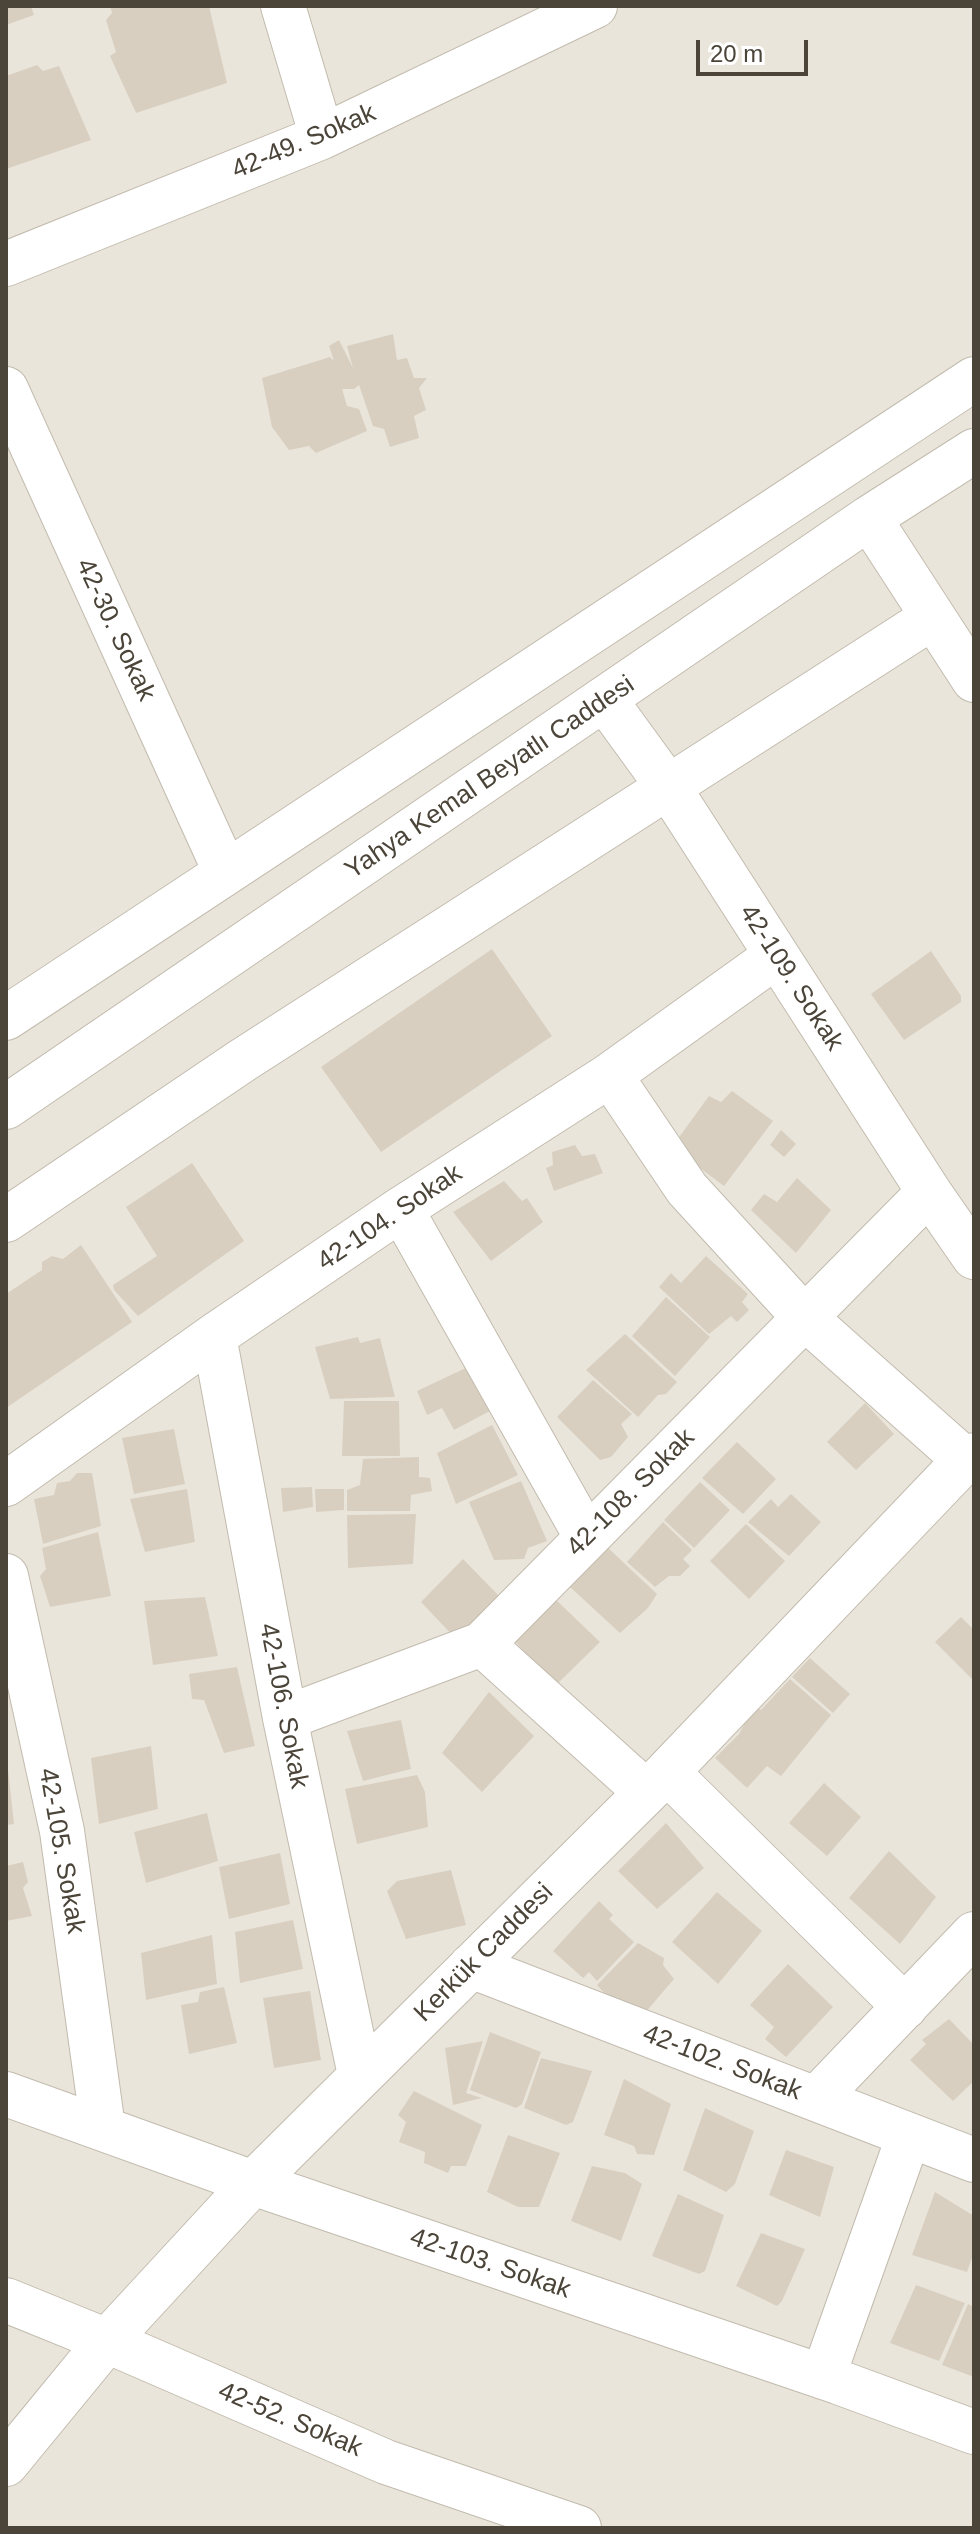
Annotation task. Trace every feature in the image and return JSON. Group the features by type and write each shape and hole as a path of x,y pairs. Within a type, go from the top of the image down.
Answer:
{"street":[{"path":"283,6 322,137"},
{"name":"42-49. Sokak","path":"6,264 322,137 595,6"},
{"path":"6,1018 974,379"},
{"name":"42-30. Sokak","path":"6,389 225,871"},
{"name":"Yahya Kemal Beyatlı Caddesi","path":"6,1107 869,518 974,451"},
{"path":"869,518 974,680"},
{"path":"6,1220 243,1060 933,617"},
{"name":"42-109. Sokak","path":"605,700 669,788 974,1257"},
{"name":"42-104. Sokak","path":"6,1484 214,1336 401,1209 610,1075 776,956"},
{"path":"610,1075 687,1189 804,1317 970,1458"},
{"name":"42-108. Sokak","path":"285,1718 482,1644 929,1192"},
{"path":"401,1209 587,1538"},
{"name":"42-106. Sokak","path":"214,1336 285,1718 360,2075"},
{"name":"Kerkük Caddesi","path":"6,2464 107,2341 253,2183 657,1782 970,1458"},
{"name":"42-105. Sokak","path":"6,1576 62,1831 103,2128"},
{"path":"482,1644 657,1782 905,2007"},
{"path":"816,2099 974,1934"},
{"name":"42-102. Sokak","path":"471,1966 974,2160"},
{"name":"42-103. Sokak","path":"6,2094 253,2183 823,2377 974,2432"},
{"path":"823,2377 909,2135"},
{"name":"42-52. Sokak","path":"6,2300 386,2462 579,2528"}],"shaded area":[{"path":"6,6 974,6 974,2528 6,2528"}],"building":[{"path":"6,6 31,6 34,15 6,25"},
{"path":"110,6 209,6 227,83 136,113 110,56 116,52 106,20 112,13"},
{"path":"37,65 43,71 59,66 91,140 6,169 6,76"},
{"path":"393,334 397,360 407,358 414,378 427,378 419,388 426,410 414,416 419,438 390,447 384,429 373,426 359,385 354,389 342,389 347,406 359,409 367,431 316,453 309,446 289,450 272,427 262,378 330,357 334,361 329,346 339,340 353,368 347,346"},
{"path":"492,949 552,1036 381,1152 321,1067"},
{"path":"931,951 961,996 961,1002 904,1040 871,994"},
{"path":"732,1091 773,1121 724,1186 672,1147 709,1096 721,1102"},
{"path":"781,1130 796,1144 784,1157 770,1145"},
{"path":"575,1145 582,1156 595,1154 603,1173 554,1191 546,1168 553,1165 552,1152"},
{"path":"192,1163 244,1241 138,1316 113,1285 157,1256 126,1207"},
{"path":"797,1178 831,1210 796,1253 751,1210 764,1194 777,1202"},
{"path":"504,1181 522,1201 527,1198 543,1222 491,1261 453,1212"},
{"path":"81,1245 132,1322 6,1408 6,1294 42,1270 42,1262 52,1256 63,1259"},
{"path":"706,1256 748,1294 742,1302 749,1310 737,1322 731,1316 709,1334 659,1287 671,1273 681,1283"},
{"path":"666,1297 710,1337 675,1376 632,1336"},
{"path":"625,1334 677,1382 666,1394 658,1395 638,1417 586,1370"},
{"path":"358,1337 360,1343 380,1338 395,1397 330,1399 315,1347"},
{"path":"468,1367 490,1411 454,1430 442,1408 427,1415 417,1391"},
{"path":"593,1380 632,1414 621,1424 628,1437 611,1457 600,1460 557,1417"},
{"path":"344,1401 399,1401 400,1456 342,1456"},
{"path":"865,1403 894,1434 856,1470 827,1442"},
{"path":"492,1425 518,1475 456,1504 437,1453"},
{"path":"174,1429 185,1484 134,1494 122,1438"},
{"path":"737,1442 776,1479 743,1514 702,1478"},
{"path":"419,1457 419,1477 430,1478 432,1491 411,1495 410,1511 347,1511 347,1490 360,1485 363,1459"},
{"path":"77,1473 92,1473 101,1526 43,1544 34,1499 54,1495 57,1483 70,1481"},
{"path":"521,1481 547,1541 528,1548 524,1559 494,1560 469,1502"},
{"path":"700,1482 730,1510 694,1548 664,1520"},
{"path":"312,1487 313,1507 283,1512 281,1488"},
{"path":"187,1489 195,1542 145,1552 130,1499"},
{"path":"315,1489 344,1489 344,1510 316,1512"},
{"path":"791,1494 821,1522 789,1556 748,1522 771,1499 778,1507"},
{"path":"416,1514 413,1564 348,1568 347,1515"},
{"path":"663,1522 692,1550 683,1559 690,1566 680,1576 669,1576 655,1587 627,1562"},
{"path":"746,1524 785,1561 749,1599 710,1561"},
{"path":"98,1532 111,1596 50,1607 40,1576 46,1569 42,1548"},
{"path":"607,1547 657,1594 648,1608 620,1633 570,1587"},
{"path":"463,1559 499,1596 457,1640 421,1602"},
{"path":"205,1597 218,1656 153,1665 144,1601"},
{"path":"554,1598 600,1642 554,1687 510,1635"},
{"path":"961,1617 974,1630 974,1681 935,1642"},
{"path":"810,1658 850,1694 833,1713 792,1677"},
{"path":"237,1667 255,1746 224,1753 204,1700 192,1699 189,1674"},
{"path":"790,1679 831,1715 781,1776 767,1766 747,1788 715,1758 739,1734 754,1706 761,1710"},
{"path":"489,1692 534,1736 482,1792 442,1753"},
{"path":"401,1720 411,1769 363,1781 347,1731"},
{"path":"151,1746 158,1809 99,1824 91,1758"},
{"path":"6,1769 14,1824 6,1825"},
{"path":"417,1775 425,1792 428,1827 357,1844 345,1789"},
{"path":"824,1783 861,1817 827,1856 789,1823"},
{"path":"207,1813 218,1861 146,1883 134,1832"},
{"path":"666,1823 704,1868 657,1909 618,1871"},
{"path":"889,1851 936,1897 900,1944 849,1898"},
{"path":"280,1853 290,1904 229,1919 219,1867"},
{"path":"23,1862 28,1882 23,1888 32,1916 6,1921 6,1866"},
{"path":"451,1870 466,1925 406,1939 387,1891 397,1881"},
{"path":"717,1892 762,1931 718,1984 672,1942"},
{"path":"599,1901 613,1915 609,1919 634,1942 597,1981 589,1972 583,1978 553,1951"},
{"path":"293,1920 303,1969 240,1983 235,1932"},
{"path":"212,1935 217,1984 146,2000 141,1953"},
{"path":"638,1943 664,1958 663,1965 674,1979 638,2021 630,2021 597,1985"},
{"path":"788,1964 833,2007 786,2057 765,2039 774,2027 750,2005"},
{"path":"224,1987 237,2043 189,2054 181,2005 198,2002 200,1992"},
{"path":"310,1991 321,2060 274,2068 263,1998"},
{"path":"949,2019 974,2045 974,2081 953,2101 910,2060 926,2044 922,2040"},
{"path":"490,2032 541,2052 522,2104 516,2108 470,2090"},
{"path":"483,2041 466,2093 482,2098 453,2105 445,2048"},
{"path":"541,2058 592,2071 573,2122 566,2125 524,2108"},
{"path":"624,2079 671,2104 654,2155 637,2154 634,2146 604,2135"},
{"path":"414,2091 482,2125 466,2166 451,2166 448,2173 424,2163 425,2152 399,2142 406,2122 398,2115"},
{"path":"705,2108 754,2131 735,2184 726,2192 683,2170"},
{"path":"508,2135 560,2153 539,2207 518,2207 487,2192"},
{"path":"786,2150 834,2167 820,2217 769,2195"},
{"path":"592,2166 625,2173 642,2184 621,2241 571,2221"},
{"path":"935,2192 974,2216 974,2252 967,2272 912,2255"},
{"path":"678,2194 724,2215 705,2271 699,2274 652,2256"},
{"path":"761,2233 805,2249 777,2306 736,2286"},
{"path":"916,2285 965,2303 939,2361 890,2343"},
{"path":"968,2304 974,2307 974,2377 942,2365"}]}
